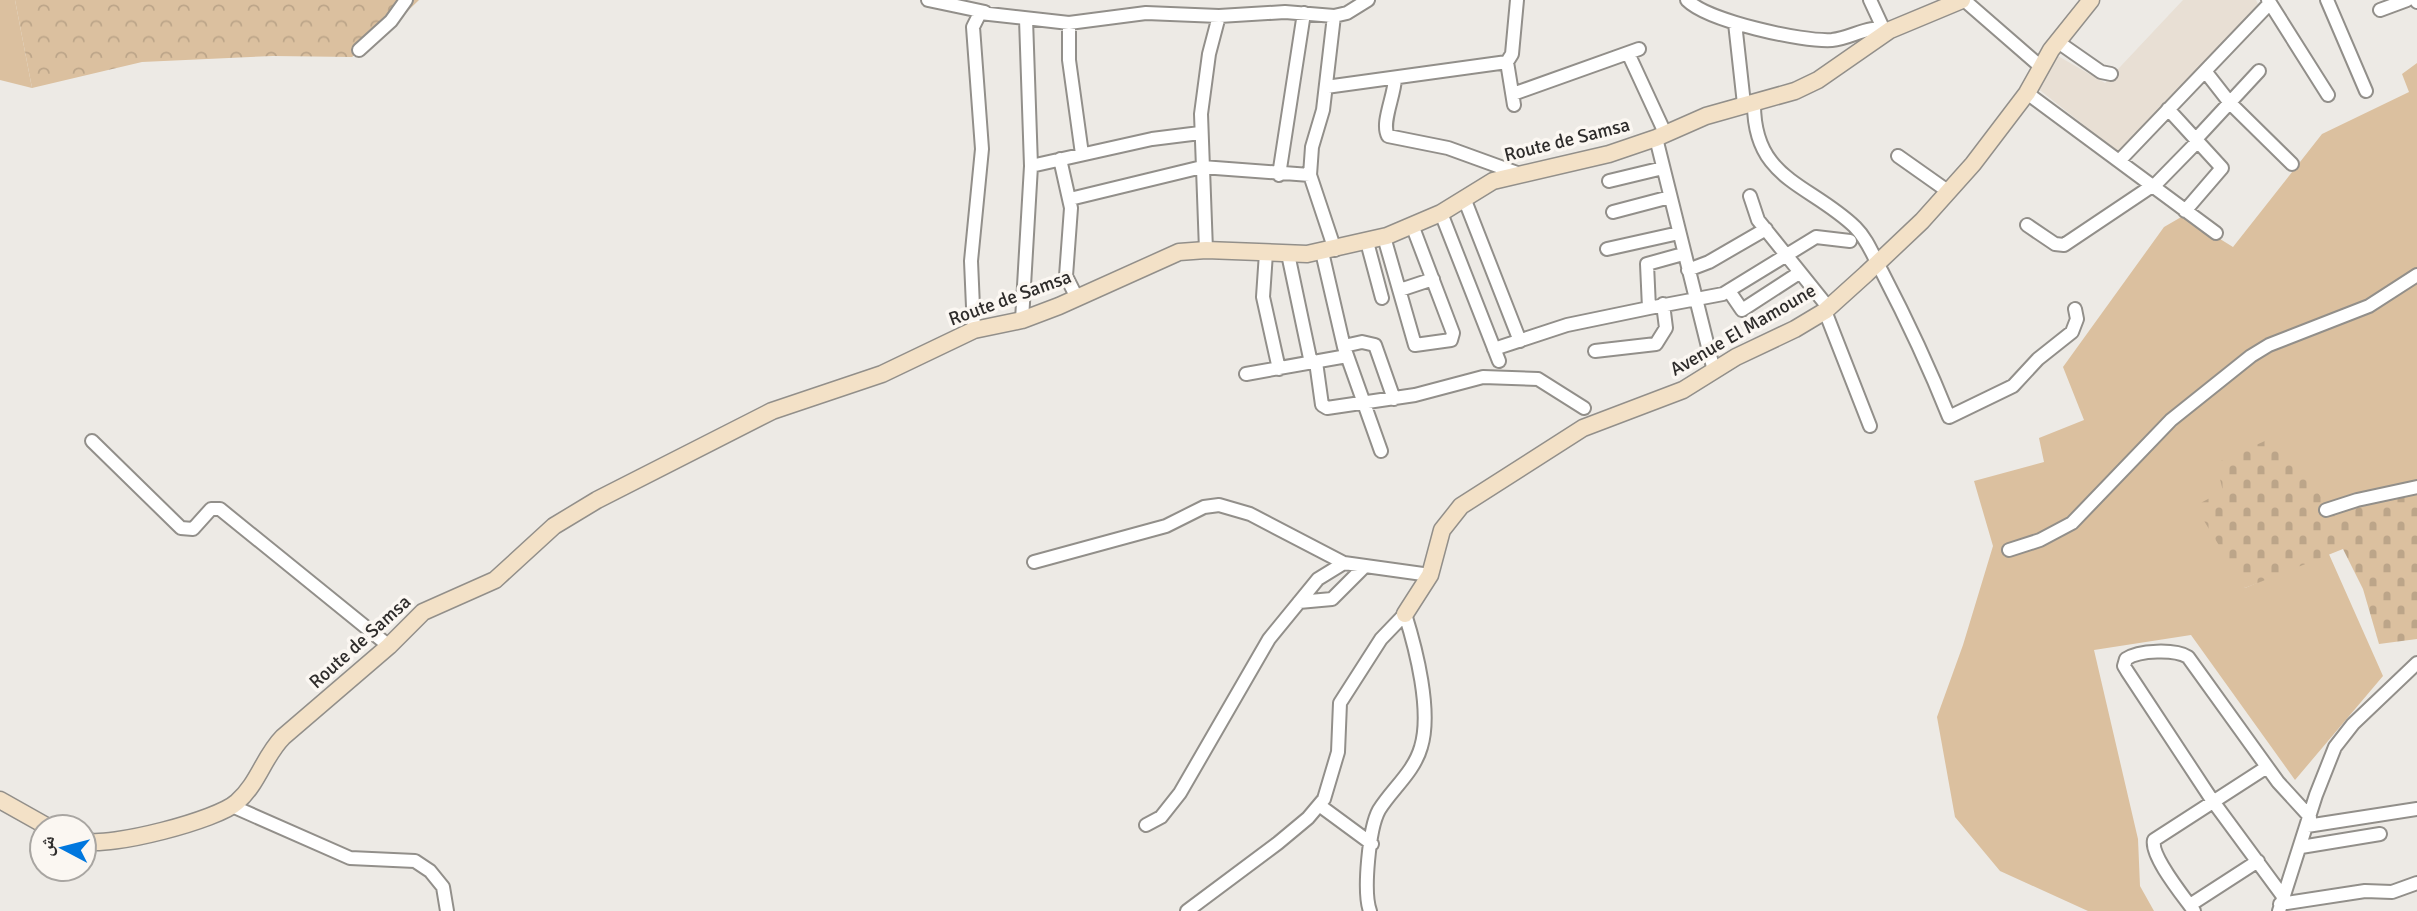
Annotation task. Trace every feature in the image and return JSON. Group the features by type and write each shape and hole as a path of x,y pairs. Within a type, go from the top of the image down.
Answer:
{"street":[{"path":"359,50 391,20 406,0"},
{"path":"928,0 1026,19 1069,23 1146,13 1219,16 1304,13 1334,16 1347,13 1368,0"},
{"path":"1515,0 1512,54 1507,61 1513,100 1633,51 1661,135 1663,168 1714,371"},
{"path":"1687,0 1704,12 1735,23 1826,40 1844,38 1872,28 1886,29"},
{"path":"1870,0 1886,29"},
{"path":"1963,0 2040,67"},
{"name":"Route de Samsa","path":"98,842 111,843 220,814 250,788 272,748 283,737 389,646 423,612 495,580 554,526 597,500 772,411 882,374 974,330 1022,320 1179,252 1206,250 1288,254 1329,251 1384,237 1441,213 1493,181 1517,173 1598,157 1749,103 1796,91 1818,80 1886,29 1963,0"},
{"name":"Avenue El Mamoune","path":"1430,575 1441,534 1461,506 1583,428 1683,390 1826,309 1877,264 1949,192 2027,93 2040,67 2091,0"},
{"path":"2327,0 2367,90"},
{"path":"2380,10 2407,0"},
{"path":"2119,161 2269,1 2328,95"},
{"path":"974,330 971,275 982,149 973,27 976,16 985,12"},
{"path":"1279,175 1304,13"},
{"path":"1206,250 1200,133 1206,74 1219,16"},
{"path":"1334,16 1326,87 1312,147 1310,176 1329,251 1345,351 1381,451"},
{"path":"1022,320 1031,166 1026,19"},
{"path":"1069,23 1069,60 1082,154"},
{"path":"1735,23 1749,103 1763,150 1777,171 1854,226 1869,244 1916,337 1949,417 1991,399 2018,381 2038,359 2072,332 2077,319 2075,309"},
{"path":"2058,42 2101,72 2111,74"},
{"path":"1326,87 1507,61"},
{"path":"2205,71 2230,103 2292,164"},
{"path":"2027,225 2055,244 2064,245 2152,187 2259,71"},
{"path":"1395,79 1394,100 1384,123 1388,136 1448,148 1517,173"},
{"path":"2027,93 2216,233"},
{"path":"2168,109 2222,168 2185,211"},
{"path":"1031,166 1152,138 1200,133"},
{"path":"1898,156 1949,192"},
{"path":"1060,159 1070,198 1072,220 1065,270 1077,298"},
{"path":"1070,198 1202,167 1310,176"},
{"path":"1609,181 1663,168"},
{"path":"1750,195 1754,213 1826,309 1870,426"},
{"path":"1613,212 1670,197"},
{"path":"1464,198 1520,341"},
{"path":"1441,213 1497,355 1520,341 1567,326 1729,291 1816,237 1850,241"},
{"path":"1384,237 1415,345 1451,340 1453,333 1412,225"},
{"path":"1688,270 1709,262 1766,229"},
{"path":"1607,249 1679,233"},
{"path":"1367,242 1382,298"},
{"path":"1266,253 1263,289 1279,369"},
{"path":"1288,254 1323,406 1363,405 1471,378 1527,377 1538,379 1584,408"},
{"path":"1595,351 1656,344 1666,328 1656,306 1646,265 1684,254"},
{"path":"1729,291 1742,310 1799,273"},
{"path":"2008,550 2040,540 2072,523 2171,420 2251,356 2369,306 2417,275"},
{"path":"1399,290 1433,279"},
{"path":"1246,374 1313,362 1362,342 1375,345 1394,399"},
{"path":"93,441 181,528 193,529 211,509 220,509 389,646"},
{"path":"2326,510 2417,487"},
{"path":"1034,562 1166,526 1204,507 1219,505 1250,514 1344,563 1363,568 1430,575 1405,614 1381,639 1342,698 1334,772 1320,805 1278,843 1187,911"},
{"path":"1146,825 1161,817 1180,793 1269,639 1326,571 1344,563"},
{"path":"1299,602 1332,599 1363,568"},
{"path":"1370,911 1366,895 1379,811 1401,782 1422,746 1422,694 1414,643 1405,614"},
{"path":"2280,903 2258,861 2212,800 2125,668 2129,656 2179,652 2188,657 2308,822"},
{"path":"2280,903 2325,770 2343,735 2417,663"},
{"path":"2258,861 2192,908 2157,858 2152,844 2158,835 2267,767"},
{"path":"0,800 28,816"},
{"path":"1320,805 1372,844"},
{"path":"232,806 350,858 415,861 430,871 443,887 447,911"},
{"path":"2308,822 2417,809"},
{"path":"2301,847 2380,834"},
{"path":"2280,903 2373,890 2392,892 2417,883"}],"shaded area":[{"path":"2183,0 2256,0 2258,4 2119,153 2036,87 2058,56 2105,83"}],"green space":[{"path":"0,0 15,0 32,88 0,80"},
{"path":"15,0 419,0 383,35 352,57 273,56 142,62 32,88"},
{"path":"2417,63 2417,494 2326,504 2223,491 2245,588 2328,552 2383,676 2295,780 2191,635 2094,650 2138,839 2140,886 2154,911 2088,911 2000,871 1955,817 1937,717 1963,645 1993,546 1974,481 2044,462 2039,438 2084,420 2063,367 2164,227 2183,216 2233,247 2322,134 2409,92 2402,74"},
{"path":"2276,436 2326,504 2417,494 2417,639 2379,644 2363,589 2343,549 2245,588 2195,506 2223,491 2216,463"}]}
